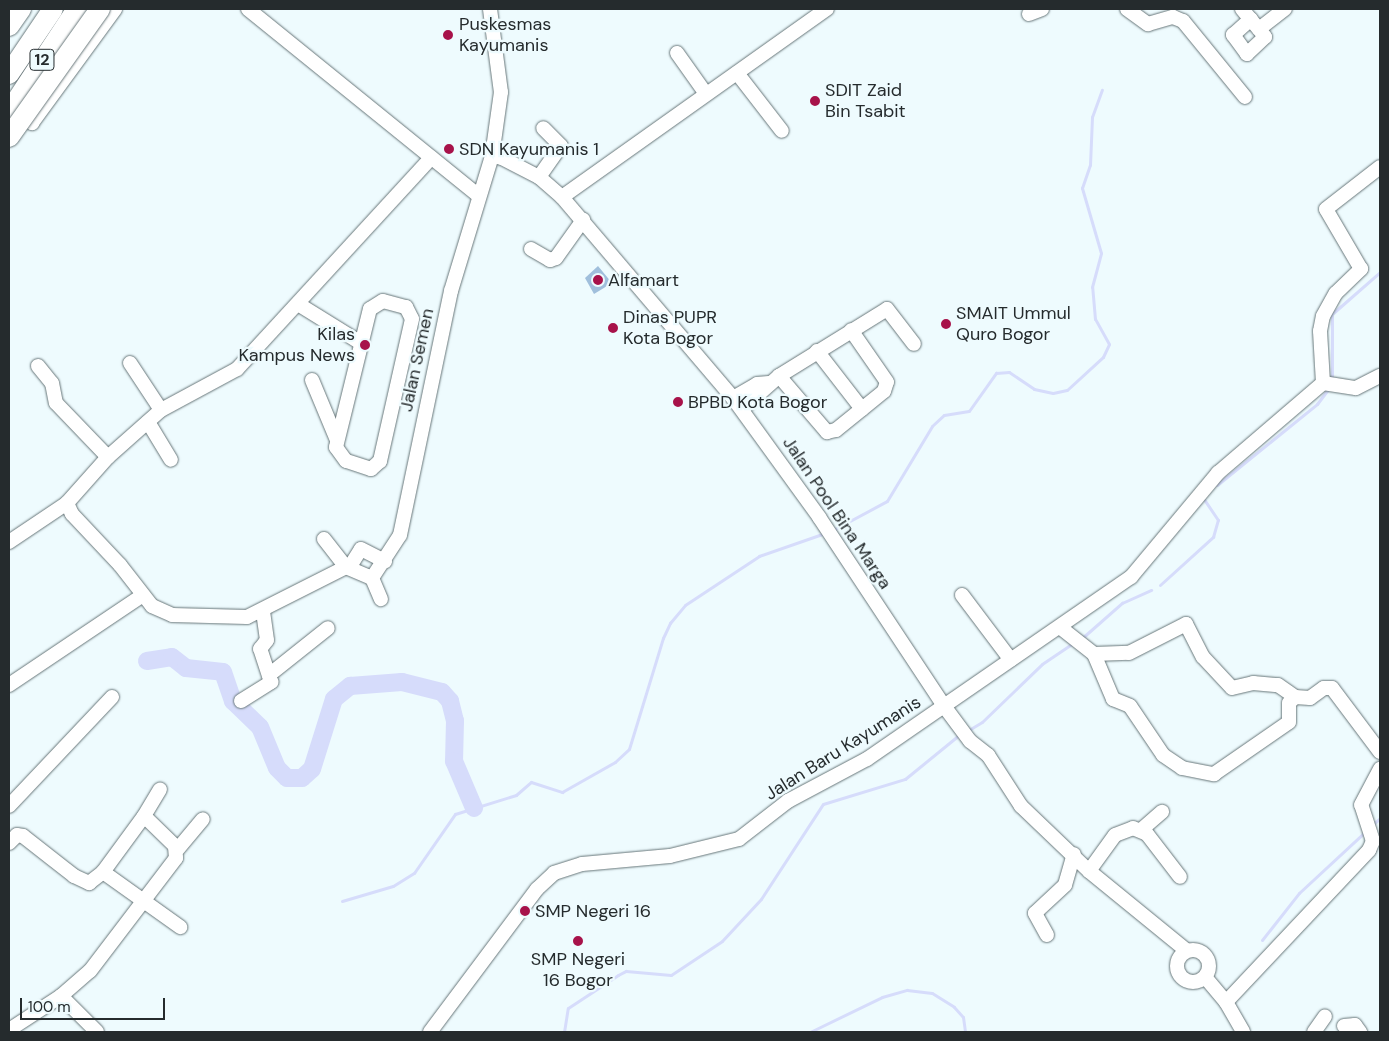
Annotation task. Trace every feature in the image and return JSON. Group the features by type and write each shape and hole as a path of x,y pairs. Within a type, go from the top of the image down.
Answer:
{"highway":[{"path":"9,26 21,9"},
{"name":"12","path":"9,74 53,9"},
{"name":"12","path":"11,108 77,9"},
{"path":"9,137 100,9"}],"street":[{"path":"11,108 32,123 115,9"},
{"path":"248,9 479,196 492,156 501,92 490,9"},
{"path":"562,196 827,9"},
{"path":"1126,9 1148,24 1173,17 1183,21 1245,97"},
{"path":"1251,19 1285,9"},
{"path":"677,53 706,94"},
{"path":"737,73 782,131"},
{"path":"539,177 561,146 543,128"},
{"name":"Jalan Pool Bina Marga","path":"492,156 539,177 562,196 738,404 818,516 948,711 970,741 988,755 1021,806 1074,854 1089,871 1186,950"},
{"path":"9,542 67,503 108,457 161,410 229,375 298,304 432,158"},
{"path":"1380,167 1326,209 1362,270 1336,293 1323,316 1320,331 1330,385 1356,388 1380,376"},
{"name":"Jalan Semen","path":"372,578 400,535 451,291 479,196"},
{"path":"530,249 550,260 556,258 583,220"},
{"path":"312,380 336,440 337,452 346,461 371,469 378,464 412,319 409,311 383,301 376,303 370,309 336,440"},
{"path":"298,304 361,343"},
{"path":"738,404 757,384 774,380 851,330 889,309 914,344"},
{"path":"774,380 827,432 836,430 884,391 887,382 851,330"},
{"path":"817,351 862,409"},
{"path":"130,363 161,410"},
{"path":"38,366 52,383 56,403 108,457"},
{"name":"Jalan Baru Kayumanis","path":"430,1032 537,889 554,874 582,864 670,856 739,839 788,801 948,711 1012,660 1069,636 1142,566 1213,478 1330,385"},
{"path":"148,422 171,460"},
{"path":"67,503 72,514 157,610 183,617 239,618 263,610 347,567 361,549 385,560"},
{"path":"324,539 347,567 372,578 381,599"},
{"path":"9,685 143,595"},
{"path":"962,595 1012,660"},
{"path":"241,701 270,684 269,675 260,649 268,640 263,610"},
{"path":"1094,654 1129,653 1186,624 1203,657 1232,688 1252,683 1278,685 1294,697 1310,698 1324,688 1332,688 1380,752"},
{"path":"269,675 328,628"},
{"path":"1069,636 1094,654 1113,699 1132,709 1163,756 1176,765 1202,770 1210,775 1289,722 1289,703 1294,697"},
{"path":"9,806 112,697"},
{"path":"1226,1002 1369,850 1369,831 1362,810 1380,770"},
{"path":"9,843 17,835 23,836 85,883 103,872 144,816 160,789"},
{"path":"1362,810 1370,805 1380,789"},
{"path":"1089,871 1121,830 1141,830 1162,812"},
{"path":"144,816 177,850"},
{"path":"10,1029 61,996 100,960 176,858 177,850 203,819"},
{"path":"1141,830 1180,877"},
{"path":"1046,935 1035,913 1065,885 1074,854"},
{"path":"103,872 180,927"},
{"path":"1186,950 1205,954 1209,968 1205,977 1193,982 1181,977 1176,966 1186,950"},
{"path":"1205,977 1226,1002 1243,1032"},
{"path":"61,996 97,1032"},
{"path":"1314,1032 1325,1016"},
{"path":"1344,1026 1355,1025 1360,1032"}],"building":[{"name":"Alfamart","path":"598,266 612,283 594,294 585,278"}],"waterway":[{"path":"833,530 887,501 932,426 944,415 969,411 996,373 1009,372 1034,389 1053,393 1067,390 1103,357 1109,344 1095,319 1092,287 1101,253 1082,188 1090,165 1092,117 1102,90"},
{"path":"1332,381 1332,314 1380,272"},
{"path":"1217,485 1317,404 1330,387"},
{"path":"1160,585 1213,537 1218,520 1203,498"},
{"path":"342,901 393,886 414,873 455,814 516,795 531,782 562,792 615,762 629,749 663,638 670,623 685,605 759,556 825,533"},
{"path":"1081,639 1122,603 1151,590"},
{"path":"967,731 982,722 1042,664 1073,643"},
{"path":"147,661 172,657 186,668 223,672 233,701 260,727 277,768 287,778 302,778 312,769 334,699 350,686 402,682 442,692 450,701 455,721 454,761 474,808"},
{"path":"564,1032 568,1008 618,975 626,971 671,975 722,941 761,899 823,804 905,779 959,735"},
{"path":"1372,825 1380,818"},
{"path":"1262,940 1299,893 1366,831"},
{"path":"810,1032 882,997 907,990 932,993 954,1007 963,1017 965,1032"}],"place":[{"name":"Puskesmas Kayumanis","path":"448,35"},
{"name":"SDIT Zaid Bin Tsabit","path":"815,101"},
{"name":"SDN Kayumanis 1","path":"449,149"},
{"name":"Alfamart","path":"598,280"},
{"name":"SMAIT Ummul Quro Bogor","path":"946,324"},
{"name":"Dinas PUPR Kota Bogor","path":"613,328"},
{"name":"Kilas Kampus News","path":"365,345"},
{"name":"BPBD Kota Bogor","path":"678,402"},
{"name":"SMP Negeri 16","path":"525,911"},
{"name":"SMP Negeri 16 Bogor","path":"578,941"}]}
